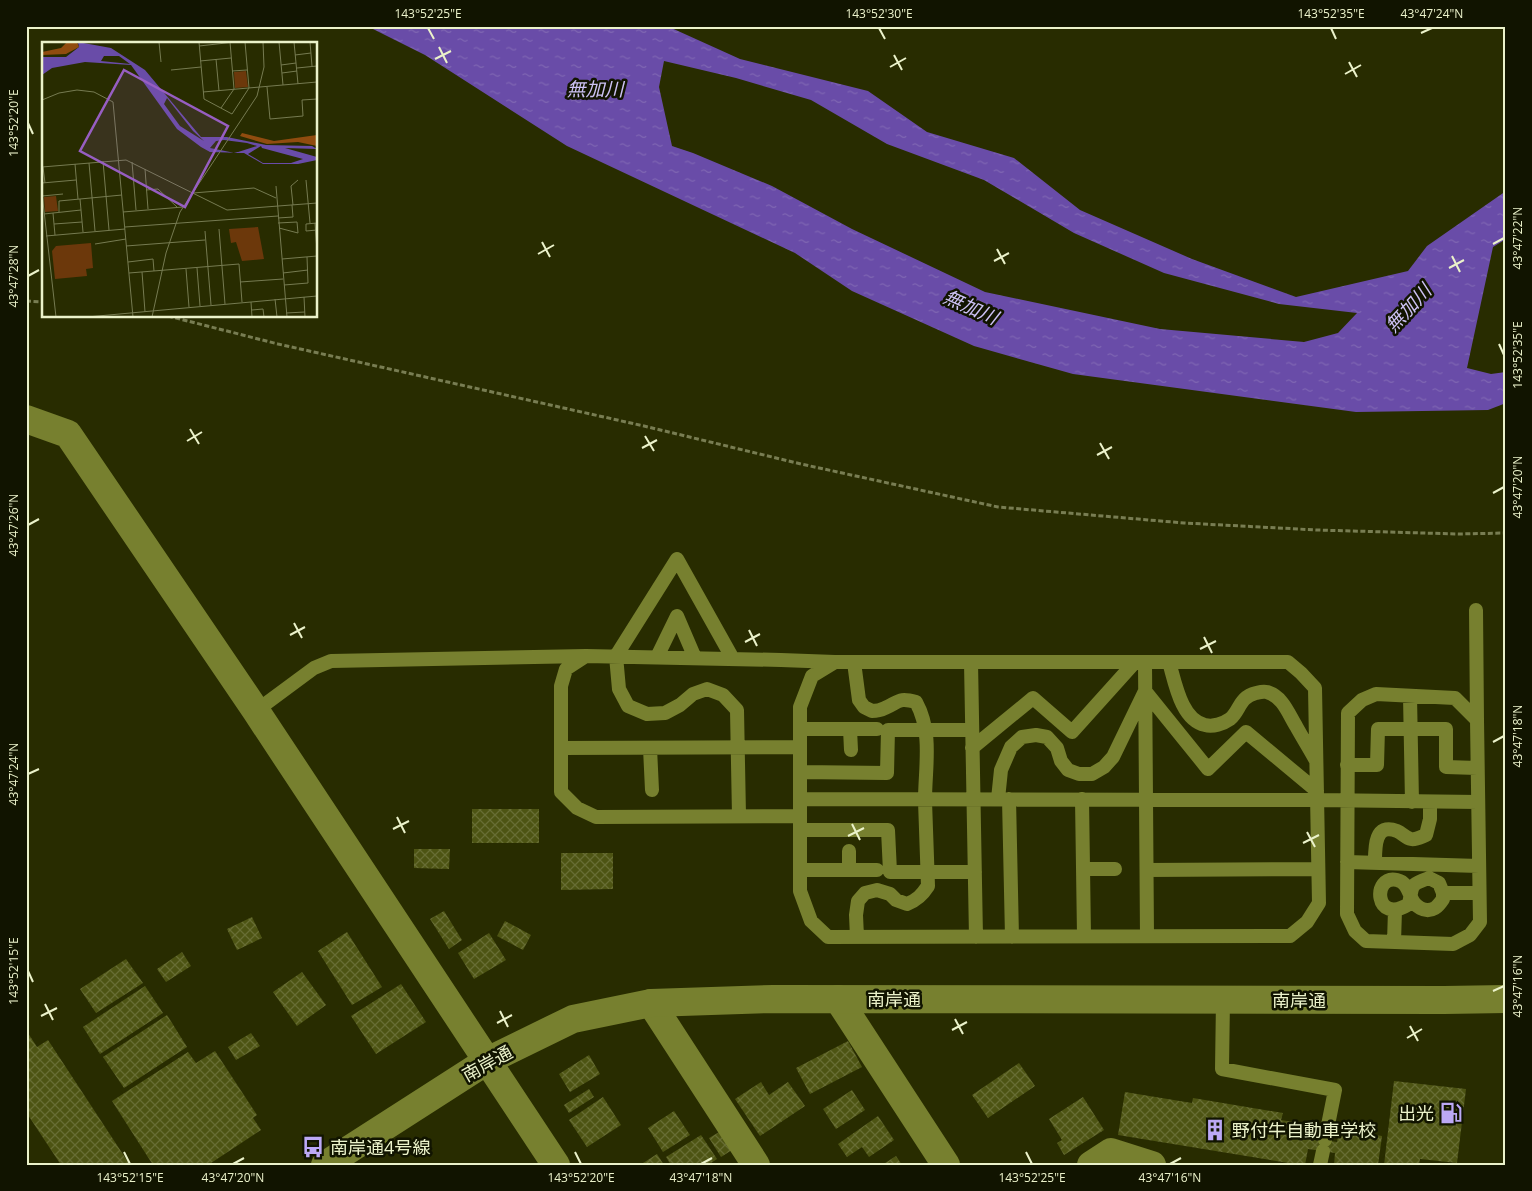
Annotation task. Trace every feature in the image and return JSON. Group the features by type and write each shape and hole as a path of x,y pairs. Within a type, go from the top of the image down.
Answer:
{"street":[{"path":"26,419 68,434 256,711 556,1165"},
{"name":"南岸通","path":"325,1165 487,1061 573,1019 651,1003 773,999 1506,999"},
{"path":"838,999 946,1165"},
{"path":"651,1003 756,1165"},
{"path":"1091,1165 1111,1152 1152,1165"}],"lane":[{"path":"733,659 677,559 616,656 619,689 628,706 647,714 665,713 680,705 693,694 707,689 723,695 737,710 739,816"},
{"path":"1476,610 1480,922 1470,935 1453,944 1366,941 1355,931 1347,914 1348,713 1362,700 1376,694 1455,698 1477,720"},
{"path":"657,657 677,616 695,658"},
{"path":"586,656 566,669 561,686 561,792 577,808 596,816 800,816"},
{"path":"256,711 314,668 331,661 616,656 834,662 1288,662 1302,673 1315,688 1319,903 1307,922 1290,936 828,937 811,921 800,891 800,707 812,676 834,662"},
{"path":"854,662 859,700 864,707 872,712 905,699 916,702 920,711 926,730 925,799 928,872 928,886 922,896 907,904 896,900 890,894 876,890 865,893 858,901 856,915 857,937"},
{"path":"971,662 976,937"},
{"path":"1140,662 1145,691 1147,936"},
{"path":"972,748 1033,698 1072,732 1140,662"},
{"path":"1169,662 1180,698 1189,716 1198,724 1218,725 1230,718 1244,698 1265,691 1276,696 1286,707 1316,761"},
{"path":"1145,691 1208,769 1246,732 1317,796"},
{"path":"1012,937 1001,770 1011,747 1022,737 1036,735 1047,737 1057,748 1061,761 1068,770 1079,774 1092,774 1104,767 1113,757 1145,691"},
{"path":"1410,696 1412,802"},
{"path":"1348,765 1377,765 1378,729 1446,728 1446,768 1478,768"},
{"path":"800,729 877,729"},
{"path":"850,729 851,750"},
{"path":"800,772 887,772 888,730 972,730"},
{"path":"561,748 800,747"},
{"path":"650,748 652,790"},
{"path":"800,799 1146,799 1317,796 1347,801 1478,802"},
{"path":"1082,799 1084,936"},
{"path":"1375,863 1375,842 1383,831 1390,829 1398,831 1409,839 1418,839 1426,834 1430,820 1430,802"},
{"path":"800,830 888,830 890,872 975,872"},
{"path":"849,851 849,870"},
{"path":"1347,862 1479,866"},
{"path":"1083,869 1114,869"},
{"path":"1147,870 1318,869"},
{"path":"800,870 878,870"},
{"path":"1411,897 1408,887 1395,879 1389,880 1384,884 1379,894 1380,899 1389,909 1395,910 1402,909 1409,904 1411,897 1412,887 1415,883 1429,878 1439,883 1443,893 1443,899 1434,909 1426,910 1419,908 1412,902 1411,897"},
{"path":"1443,893 1479,893"},
{"path":"1394,942 1395,910"},
{"path":"1223,1000 1222,1069 1335,1090 1323,1152"}],"path":[{"path":"26,301 42,302"},
{"path":"176,318 278,344 998,507 1184,523 1317,530 1458,534 1506,533"}],"water":[{"name":"無加川","path":"367,26 667,26 740,59 868,91 927,132 1014,158 1080,210 1192,259 1296,297 1408,271 1427,246 1506,191 1506,239 1493,247 1467,368 1491,374 1506,372 1506,403 1488,410 1356,412 1073,374 974,346 852,291 795,253 567,146 425,55","holes":["664,61 736,78 811,100 887,144 984,180 1074,233 1164,273 1279,304 1357,313 1338,333 1304,342 1160,329 985,292 852,229 772,186 672,146 659,87"]}],"building":[{"path":"472,809 539,809 539,843 472,843"},
{"path":"414,849 450,849 449,869 414,868"},
{"path":"561,853 613,853 613,889 561,890"},
{"path":"444,911 462,940 449,949 430,919"},
{"path":"252,917 262,938 237,950 227,929"},
{"path":"505,921 531,935 523,950 497,936"},
{"path":"347,932 382,987 352,1005 318,951"},
{"path":"489,933 506,960 474,979 458,953"},
{"path":"182,952 191,966 166,982 157,969"},
{"path":"126,959 143,983 96,1013 80,989"},
{"path":"302,972 326,1005 297,1026 273,992"},
{"path":"401,984 426,1022 376,1054 351,1016"},
{"path":"145,986 163,1013 100,1054 83,1027"},
{"path":"167,1015 187,1047 124,1088 103,1057"},
{"path":"26,1030 37,1047 48,1040 130,1165 61,1165 26,1112"},
{"path":"251,1033 260,1046 236,1060 228,1047"},
{"path":"848,1041 862,1067 810,1094 796,1068"},
{"path":"215,1051 257,1115 253,1118 261,1130 208,1165 153,1165 112,1101 188,1052 196,1063"},
{"path":"589,1055 600,1074 570,1092 559,1074"},
{"path":"1019,1063 1035,1086 988,1118 972,1095"},
{"path":"1394,1081 1466,1089 1457,1163 1420,1159 1419,1165 1384,1165"},
{"path":"761,1082 769,1095 788,1082 805,1106 760,1136 735,1099"},
{"path":"589,1089 594,1097 569,1113 564,1105"},
{"path":"852,1090 865,1110 836,1129 823,1109"},
{"name":"野付牛自動車学校","path":"1125,1092 1192,1103 1193,1098 1283,1113 1281,1120 1312,1125 1310,1138 1337,1142 1339,1129 1382,1136 1378,1165 1334,1165 1335,1153 1308,1149 1305,1165 1301,1165 1118,1135"},
{"path":"603,1097 621,1125 587,1147 569,1120"},
{"path":"1083,1097 1104,1130 1064,1155 1057,1143 1062,1140 1049,1119"},
{"path":"674,1111 690,1135 663,1152 648,1128"},
{"path":"878,1116 894,1140 869,1157 862,1147 847,1157 838,1144"},
{"path":"721,1131 732,1150 721,1157 709,1138"},
{"path":"701,1135 717,1159 708,1165 671,1165 666,1157"},
{"path":"657,1154 664,1165 640,1165"},
{"path":"896,1156 902,1165 882,1165"}],"place":[{"name":"出光","path":"1451,1113"},
{"name":"野付牛自動車学校","path":"1215,1130"},
{"name":"南岸通4号線","path":"313,1147"}]}
